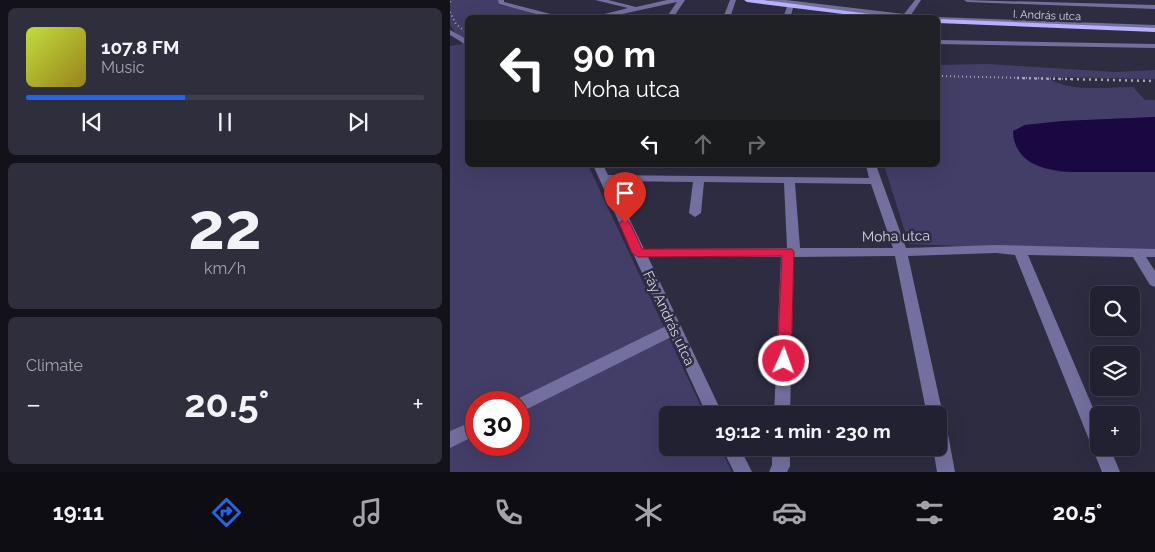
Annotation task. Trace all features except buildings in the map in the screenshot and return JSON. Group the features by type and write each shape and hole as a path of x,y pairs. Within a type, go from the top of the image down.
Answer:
{"main road":[{"path":"747,0 873,15"},
{"name":"I. András utca","path":"940,20 1155,29"}],"street":[{"path":"501,0 501,3 551,15"},
{"path":"598,0 637,8"},
{"path":"615,15 637,8 677,0"},
{"path":"671,15 682,0"},
{"path":"727,15 734,0"},
{"path":"770,0 907,15 918,0"},
{"path":"967,0 1155,7"},
{"path":"787,15 791,5"},
{"path":"450,32 465,42"},
{"path":"940,42 1155,46"},
{"path":"872,167 875,181 901,252 933,406"},
{"path":"601,171 699,178 875,181"},
{"name":"Fáy András utca","path":"601,171 711,406"},
{"path":"695,213 699,178"},
{"path":"782,406 791,252 790,181"},
{"name":"Moha utca","path":"638,253 901,252 996,249 1155,253"},
{"path":"1020,251 1090,421"},
{"path":"1137,253 1155,282"},
{"path":"530,401 674,329"},
{"path":"450,440 465,432"},
{"path":"735,456 742,472"},
{"path":"778,472 781,466 781,456"},
{"path":"943,456 946,472"},
{"path":"1104,456 1111,472"}],"shaded area":[{"path":"450,0 499,0 499,5 547,15 465,15 465,167 589,167 701,406 659,406 659,456 724,456 732,472 450,472 450,46 462,44 450,25"},
{"path":"988,64 1115,72 1155,70 1155,79 1046,77 1055,82 1076,87 1133,87 1145,100 1155,100 1155,117 1063,121 1025,125 1013,132 1014,141 1044,168 1061,172 1155,172 1155,249 1039,249 909,244 885,167 940,167 940,65"},
{"path":"1155,117 1155,172 1074,172 1046,168 1033,164 1023,156 1016,146 1013,131 1025,125 1063,121"}],"railway":[{"path":"450,12 456,24 465,32"},
{"path":"940,76 1071,79"},
{"path":"1017,78 1155,81"}],"route":[{"path":"625,223 638,253 788,252 784,361"}]}
